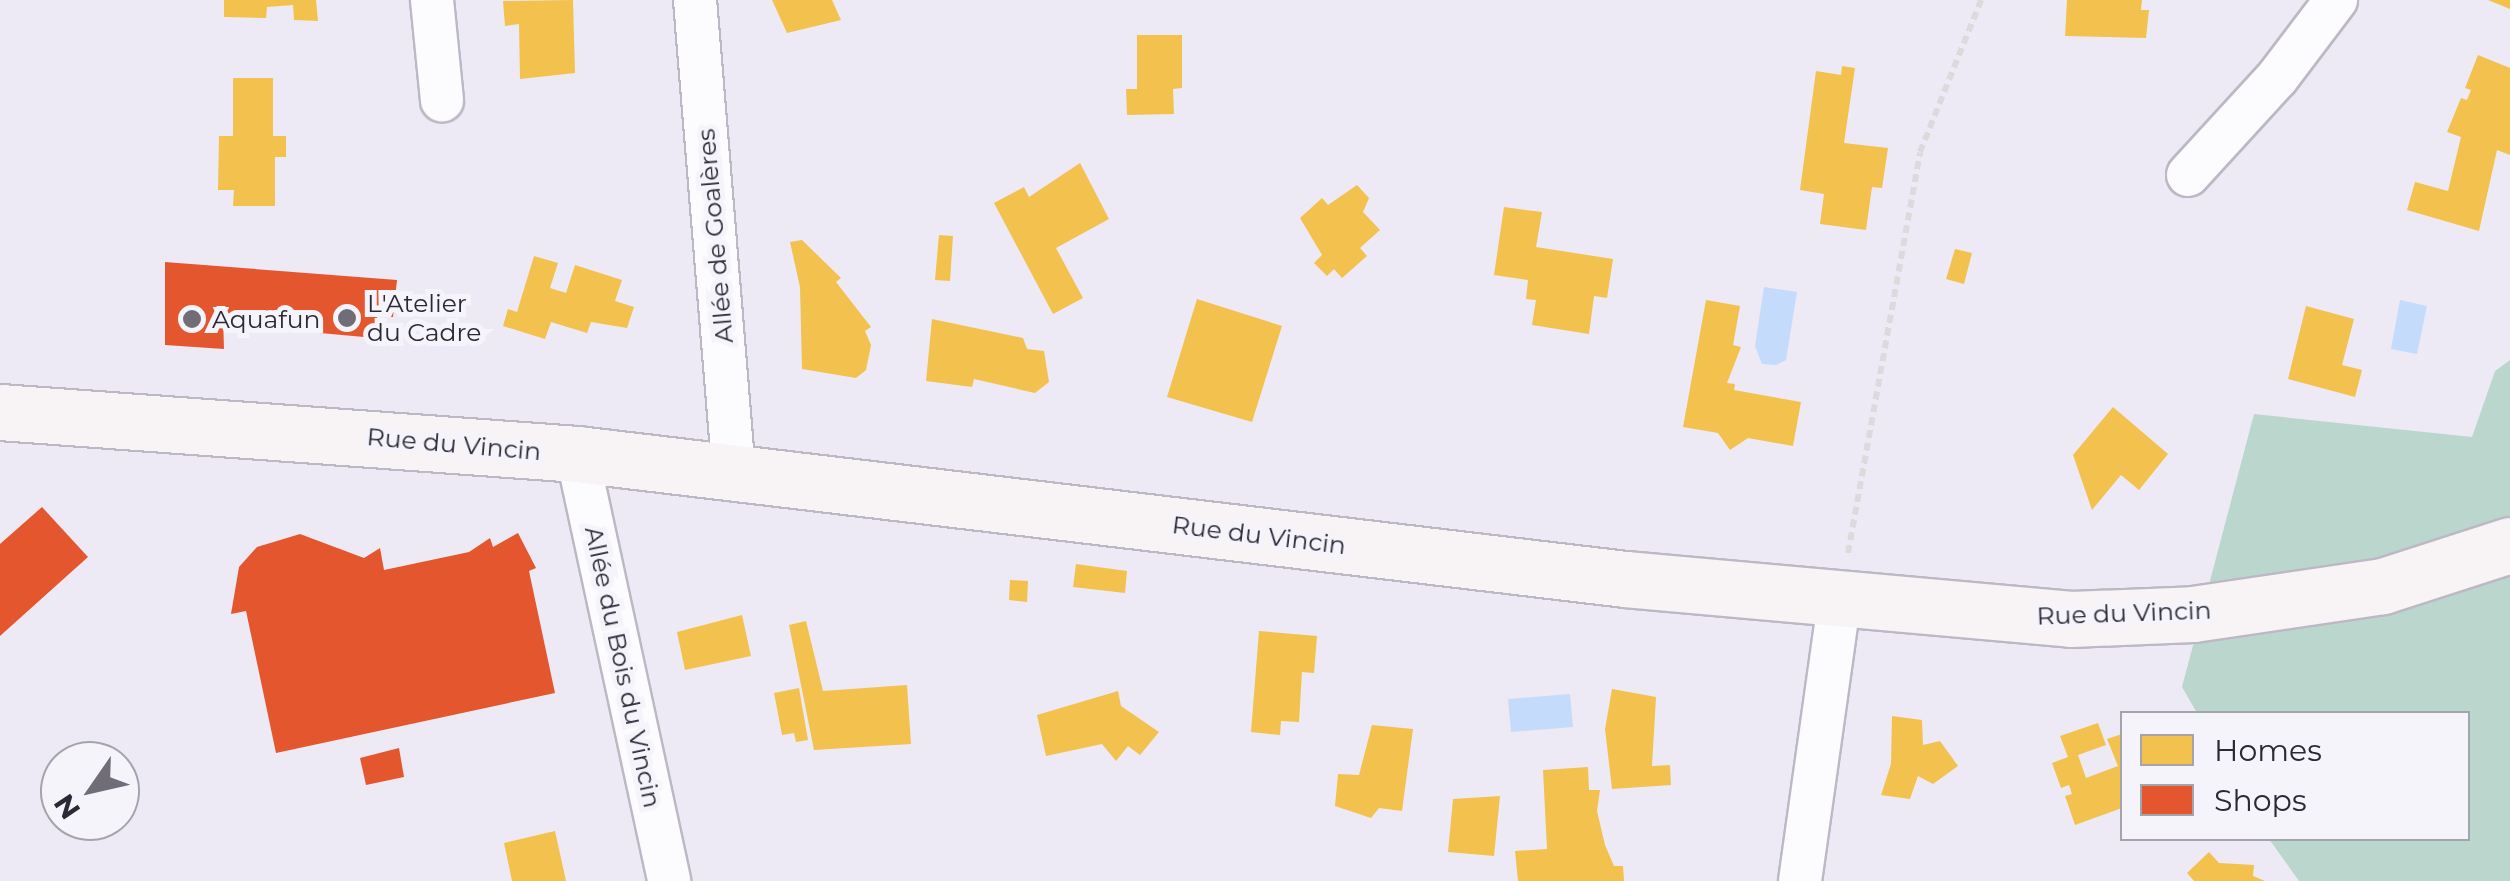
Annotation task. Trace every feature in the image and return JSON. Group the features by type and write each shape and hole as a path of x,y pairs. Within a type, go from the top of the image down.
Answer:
{"main road":[{"name":"Rue du Vincin","path":"0,412 577,454 1840,598 2071,620 2192,614 2383,586 2510,545"}],"street":[{"path":"432,0 442,101"},
{"name":"Allée de Goalères","path":"695,0 734,472"},
{"path":"2188,175 2277,78 2336,0"},
{"name":"Allée du Bois du Vincin","path":"577,454 669,881"},
{"path":"1800,881 1840,598"}],"path":[{"path":"1840,598 1920,152 1981,0"}],"green space":[{"path":"2510,360 2510,881 2299,881 2270,841 2470,841 2470,711 2196,711 2182,687 2254,414 2472,437 2495,371"}],"water":[{"path":"1764,287 1797,292 1786,360 1776,365 1762,364 1755,346"},
{"path":"2400,300 2427,306 2417,354 2391,349"},
{"path":"1570,694 1573,727 1511,732 1508,699"}],"building: Homes":[{"path":"224,0 316,0 318,21 294,20 293,5 267,7 266,18 224,17"},
{"path":"573,0 575,73 520,79 519,24 505,26 503,1"},
{"path":"772,0 832,0 841,20 787,33"},
{"path":"2067,0 2142,0 2141,10 2149,10 2146,38 2065,36"},
{"path":"2488,0 2510,0 2510,9"},
{"path":"1137,35 1182,35 1182,88 1173,89 1174,114 1127,115 1126,89 1137,89"},
{"path":"2478,55 2510,68 2510,155 2497,150 2479,231 2407,210 2415,182 2448,191 2461,137 2447,132 2461,98 2467,100 2471,90 2465,88"},
{"path":"1842,66 1855,68 1844,143 1888,148 1882,188 1872,187 1866,230 1820,224 1824,194 1800,190 1816,71 1841,75"},
{"path":"233,78 273,78 273,136 286,136 286,157 275,157 275,206 233,206 234,190 218,190 219,136 233,136"},
{"path":"1080,163 1109,219 1056,248 1083,298 1053,314 994,203 1024,187 1029,197"},
{"path":"1357,185 1369,198 1363,212 1380,230 1360,248 1367,256 1342,278 1334,269 1327,276 1314,263 1322,255 1300,218 1322,198 1328,205"},
{"path":"1504,207 1542,212 1536,247 1613,259 1607,298 1594,296 1589,334 1532,325 1536,300 1526,299 1528,280 1494,275"},
{"path":"939,235 953,236 950,281 935,280"},
{"path":"802,240 841,278 836,282 871,327 865,331 871,345 866,370 856,378 802,369 800,287 790,242"},
{"path":"1955,249 1972,253 1964,284 1946,279"},
{"path":"534,256 558,263 550,288 566,293 575,265 622,280 615,301 634,307 627,328 591,322 587,333 551,322 545,339 503,326 508,309 517,312"},
{"path":"1197,299 1282,326 1252,422 1167,397"},
{"path":"1706,300 1740,306 1733,345 1741,347 1727,383 1735,384 1734,390 1801,402 1793,446 1748,438 1730,450 1718,433 1683,427"},
{"path":"2306,306 2354,319 2342,365 2362,370 2355,397 2288,379"},
{"path":"932,319 1023,338 1027,349 1044,351 1049,382 1035,393 974,379 972,387 926,381"},
{"path":"2113,407 2168,454 2139,490 2121,475 2092,510 2073,455"},
{"path":"1076,564 1127,571 1125,593 1073,587"},
{"path":"1010,580 1028,581 1027,602 1009,600"},
{"path":"742,615 751,656 685,670 677,632"},
{"path":"806,621 823,691 907,685 911,744 814,750 789,625"},
{"path":"1259,631 1317,636 1314,673 1302,672 1299,722 1281,721 1280,735 1251,732"},
{"path":"799,688 808,740 796,742 794,733 782,735 774,693"},
{"path":"1612,689 1656,697 1652,766 1670,765 1671,785 1612,789 1605,729"},
{"path":"1118,691 1121,706 1159,732 1140,755 1128,746 1116,761 1102,744 1046,756 1037,715"},
{"path":"1892,716 1922,720 1923,745 1940,741 1958,766 1933,784 1918,776 1910,799 1881,795 1891,764"},
{"path":"2098,723 2106,745 2078,755 2086,778 2118,766 2107,739 2120,735 2120,809 2075,825 2065,796 2072,794 2069,785 2061,788 2052,763 2068,757 2060,736"},
{"path":"1372,725 1413,729 1402,811 1379,808 1371,818 1335,806 1338,774 1359,775"},
{"path":"1588,767 1589,790 1600,790 1597,811 1605,845 1614,866 1623,866 1624,881 1518,881 1515,851 1547,849 1543,770"},
{"path":"1500,796 1494,856 1448,852 1453,799"},
{"path":"555,831 566,881 512,881 504,843"},
{"path":"2209,852 2219,863 2254,865 2253,876 2265,881 2194,881 2187,873"}],"building: Shops":[{"path":"165,262 397,280 393,317 377,317 375,338 309,332 310,316 223,316 224,349 165,345"},
{"path":"42,507 88,557 0,636 0,544"},
{"path":"518,533 536,568 529,571 555,693 276,753 246,611 231,614 239,567 257,547 300,534 364,558 380,548 384,570 469,552 490,538 493,547"},
{"path":"399,748 404,777 366,785 360,758"}],"place":[{"name":"L'Atelier du Cadre","path":"347,318"},
{"name":"Aquafun","path":"192,319"}]}
